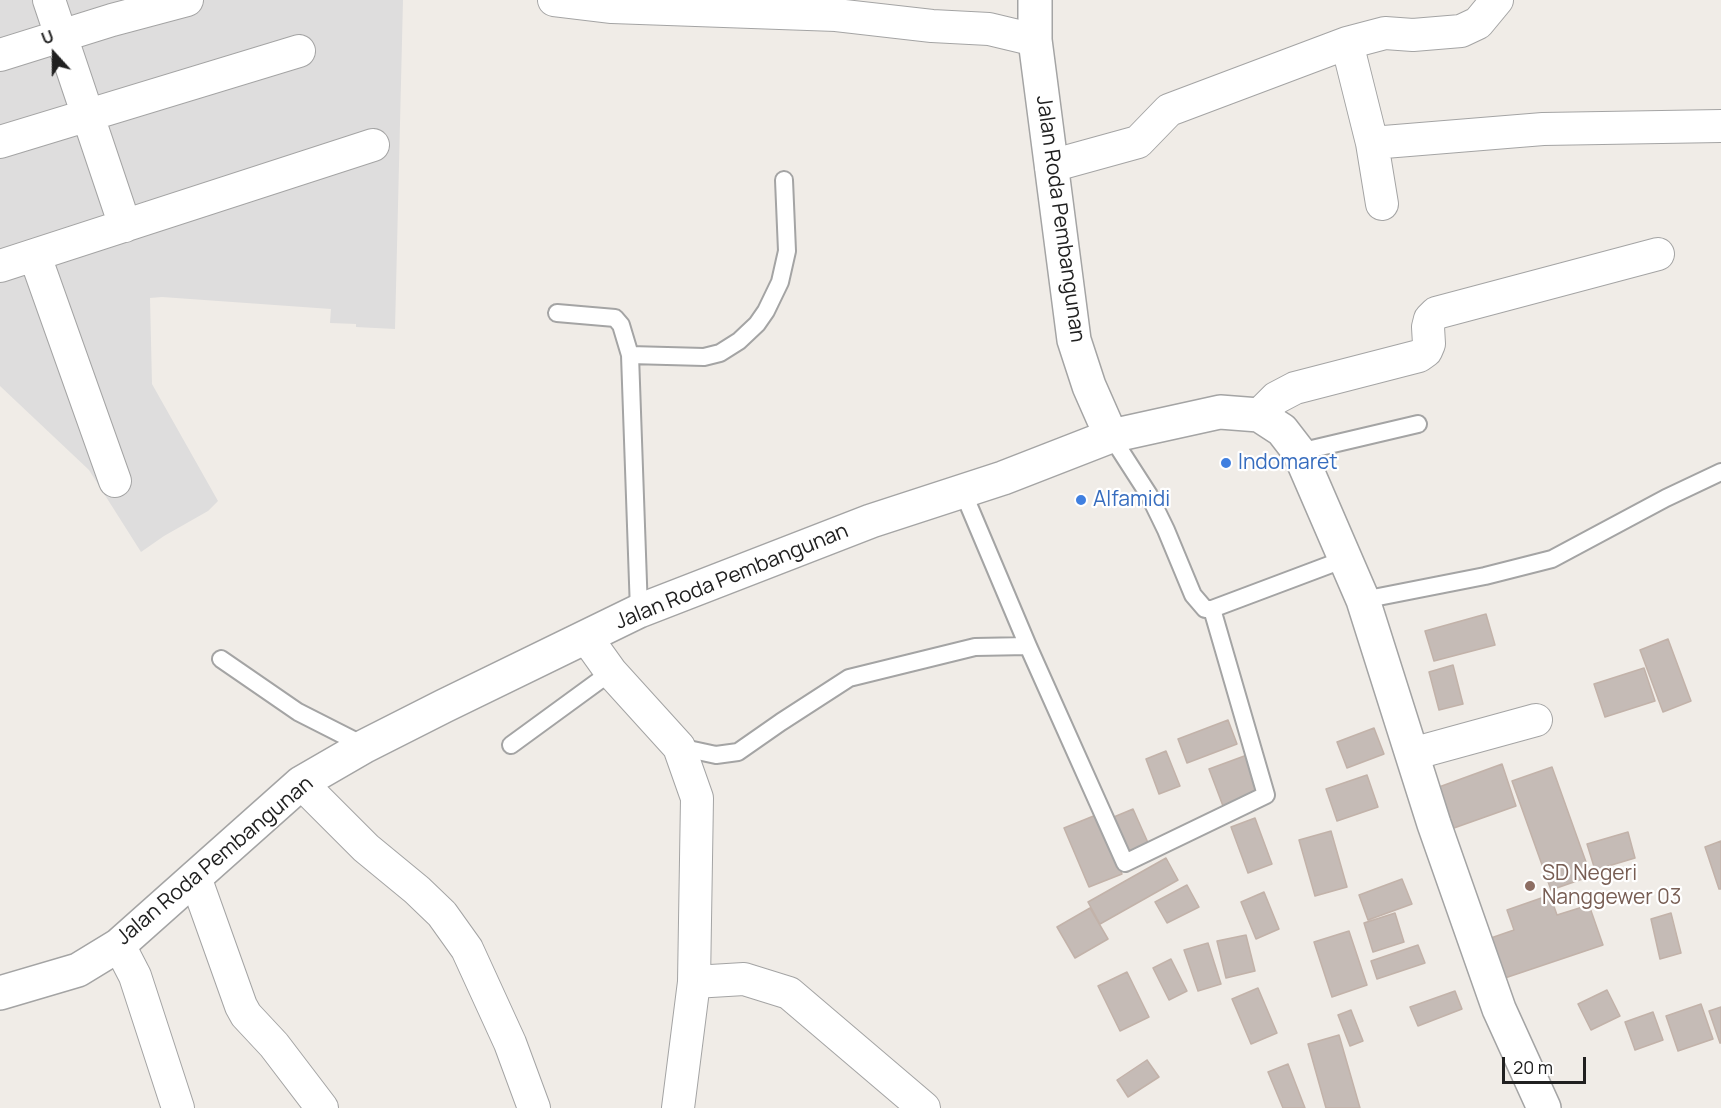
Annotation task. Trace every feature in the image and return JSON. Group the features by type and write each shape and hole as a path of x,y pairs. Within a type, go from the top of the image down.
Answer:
{"street":[{"path":"49,0 125,226"},
{"path":"554,0 836,15 932,26 989,29 1035,40"},
{"name":"Jalan Roda Pembangunan","path":"0,993 78,970 119,945 301,783 365,746 639,611 871,521 963,492 1111,436 1089,387 1074,340 1035,40 1035,0"},
{"path":"1051,166 1138,142 1169,110 1347,43 1385,33 1413,35 1461,30 1478,23 1497,0"},
{"path":"0,55 170,2"},
{"path":"1347,43 1372,143 1382,204"},
{"path":"0,142 299,51"},
{"path":"1372,143 1543,129 1721,126"},
{"path":"0,266 373,145"},
{"path":"1259,415 1275,398 1295,388 1419,356 1426,351 1429,344 1428,327 1430,319 1436,313 1658,254"},
{"path":"35,256 115,481"},
{"path":"1111,436 1220,412 1259,415 1282,430 1299,453 1363,600 1438,835 1499,1009 1544,1108"},
{"path":"586,637 611,672 679,747 697,798 694,982 678,1108"},
{"path":"1412,754 1536,720"},
{"path":"301,783 366,848 442,914 467,949 510,1043 534,1108"},
{"path":"195,877 246,1016 274,1045 322,1108"},
{"path":"119,945 135,976 178,1108"},
{"path":"694,982 744,979 789,993 924,1108"}],"lane":[{"path":"630,355 704,357 720,353 739,341 757,324 780,282 786,251 784,180"},
{"path":"557,313 615,318 621,325 630,355 639,611"},
{"path":"1299,453 1418,423"},
{"path":"1111,436 1153,504 1193,595 1205,609 1212,609 1345,559"},
{"path":"1363,600 1485,576 1552,559 1666,498 1721,472"},
{"path":"963,492 1028,646 1125,863 1266,795 1212,609"},
{"path":"679,747 716,755 738,753 849,678 975,647 1028,646"},
{"path":"221,659 298,712 365,746"},
{"path":"511,745 611,672"}],"shaded area":[{"path":"0,0 403,0 395,329 330,323 331,309 150,298 152,384 218,501 208,511 141,552 89,470 0,386"}],"building":[{"path":"1486,614 1495,645 1434,661 1425,631"},
{"path":"1668,639 1691,701 1663,712 1640,650"},
{"path":"1453,665 1463,704 1439,710 1429,672"},
{"path":"1644,668 1655,701 1605,717 1594,684"},
{"path":"1228,720 1237,744 1187,763 1178,739"},
{"path":"1374,728 1384,754 1347,768 1337,742"},
{"path":"1166,751 1180,786 1159,794 1146,759"},
{"path":"1247,755 1261,792 1223,806 1209,769"},
{"path":"1502,764 1516,806 1454,828 1439,787"},
{"path":"1552,767 1591,876 1551,890 1512,781"},
{"path":"1367,775 1378,807 1337,821 1326,789"},
{"path":"1133,809 1149,845 1124,856 1109,819"},
{"path":"1096,815 1122,874 1089,887 1064,828"},
{"path":"1255,818 1272,864 1248,873 1231,827"},
{"path":"1331,831 1347,887 1315,896 1299,840"},
{"path":"1628,832 1635,858 1595,870 1587,844"},
{"path":"1721,841 1721,889 1719,889 1705,847"},
{"path":"1166,858 1178,880 1100,924 1088,902"},
{"path":"1402,879 1412,904 1368,920 1359,895"},
{"path":"1187,885 1199,907 1167,923 1155,902"},
{"path":"1264,892 1279,929 1256,939 1241,902"},
{"path":"1550,895 1557,915 1589,905 1603,945 1502,979 1488,939 1514,930 1507,910"},
{"path":"1090,908 1108,939 1075,958 1057,927"},
{"path":"1395,913 1404,942 1373,952 1364,923"},
{"path":"1671,913 1681,953 1660,959 1651,919"},
{"path":"1349,931 1367,985 1332,997 1314,942"},
{"path":"1246,935 1255,971 1226,978 1217,941"},
{"path":"1208,943 1221,984 1198,991 1184,950"},
{"path":"1418,945 1425,963 1377,979 1371,961"},
{"path":"1171,959 1187,991 1169,1000 1153,968"},
{"path":"1127,972 1149,1017 1120,1031 1098,986"},
{"path":"1258,988 1277,1033 1251,1044 1232,999"},
{"path":"1607,990 1620,1016 1591,1030 1578,1004"},
{"path":"1455,991 1462,1009 1418,1026 1410,1007"},
{"path":"1701,1004 1713,1039 1678,1051 1666,1016"},
{"path":"1721,1007 1721,1043 1720,1043 1709,1011"},
{"path":"1351,1010 1363,1041 1350,1046 1338,1015"},
{"path":"1653,1012 1663,1040 1635,1050 1625,1022"},
{"path":"1339,1035 1360,1108 1326,1108 1308,1044"},
{"path":"1147,1060 1159,1077 1128,1097 1117,1080"},
{"path":"1288,1064 1305,1108 1283,1108 1268,1072"}],"place":[{"name":"Indomaret","path":"1226,463"},
{"name":"Alfamidi","path":"1081,500"},
{"name":"SD Negeri Nanggewer 03","path":"1530,886"}]}
